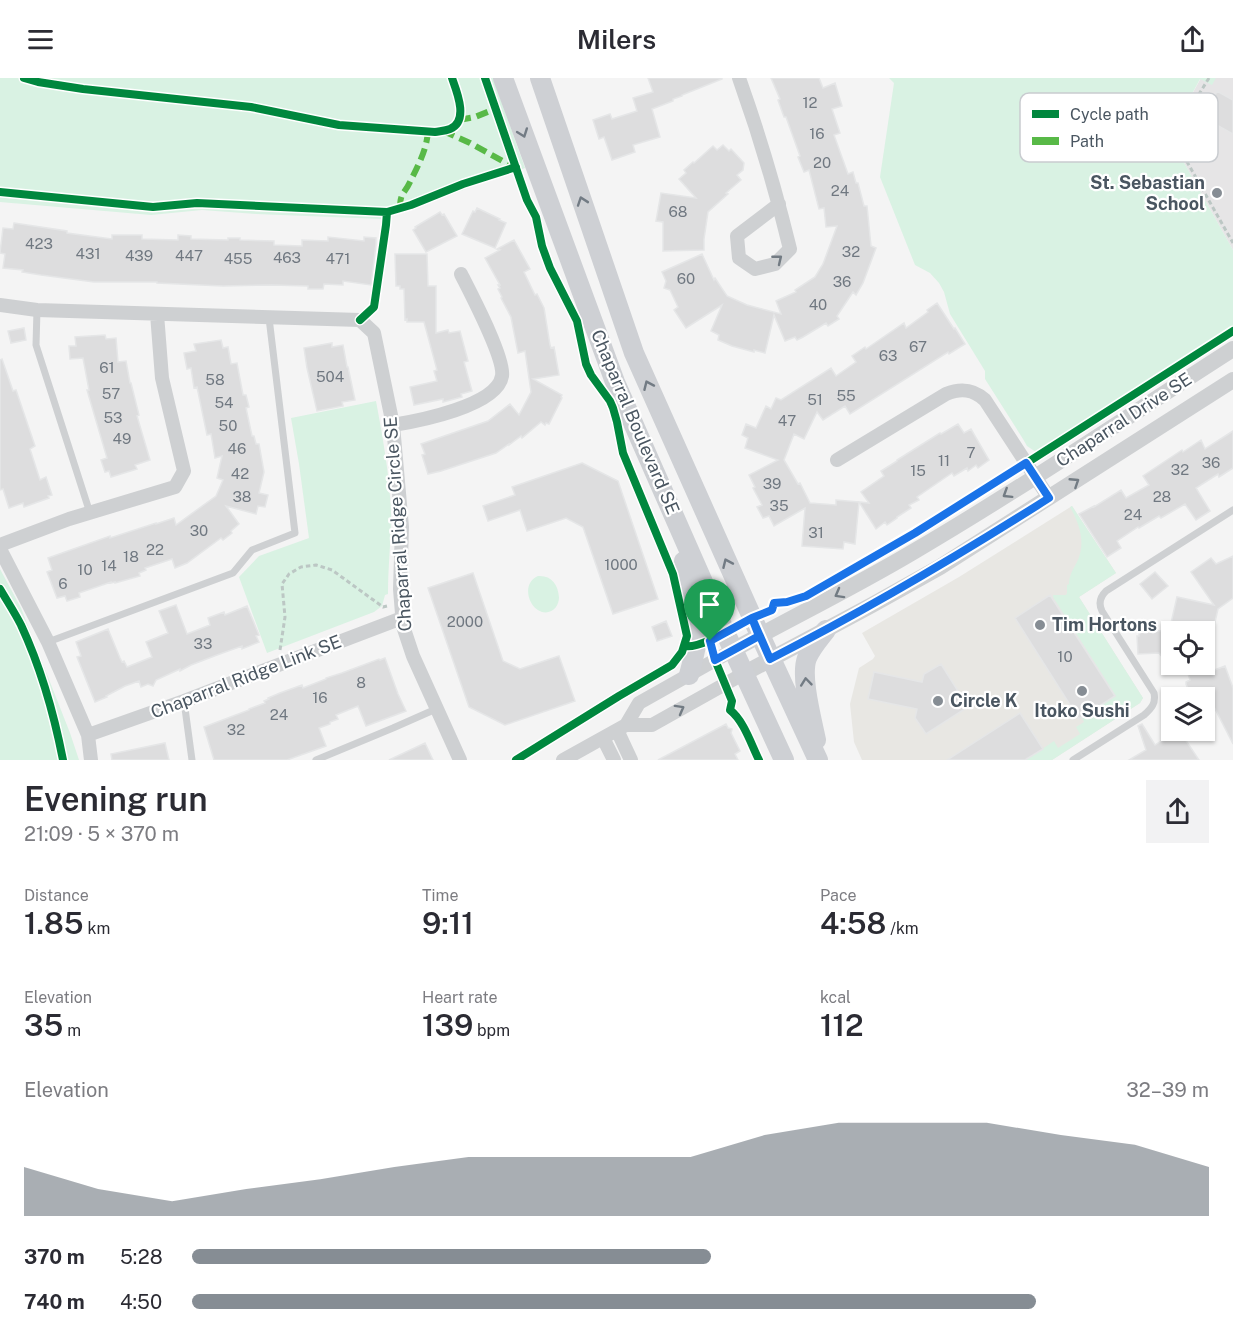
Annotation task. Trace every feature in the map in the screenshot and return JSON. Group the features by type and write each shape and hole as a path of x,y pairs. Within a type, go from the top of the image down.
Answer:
{"main road":[{"name":"Chaparral Boulevard SE","path":"503,78 615,382 743,674 784,760"},
{"name":"Chaparral Boulevard SE","path":"540,78 634,353 759,636 819,760"},
{"path":"676,520 698,629 690,675"},
{"path":"819,760 805,673 808,657 826,630"}],"street":[{"path":"739,78 765,154 779,204 790,249 775,264 755,269 739,258 737,236 779,204"},
{"path":"393,425 438,416 471,404 489,393 501,379 501,369 495,350 460,274"},
{"name":"Chaparral Ridge Circle SE","path":"0,305 37,310 360,320 374,333 393,425 402,527 402,618 409,646 460,760"},
{"path":"0,545 69,519 175,487 184,471 162,378 157,314"},
{"name":"Chaparral Drive SE","path":"733,650 911,553 1035,477 1233,349"},
{"name":"Chaparral Drive SE","path":"743,674 940,567 1233,380"},
{"path":"837,460 946,394 965,389 979,394 985,400 1049,498"},
{"path":"0,549 48,642 88,735 91,760"},
{"name":"Chaparral Ridge Link SE","path":"88,735 402,618"},
{"path":"621,728 639,703 733,650"},
{"path":"563,760 621,728 652,725 743,674"},
{"path":"621,728 631,760"},
{"path":"603,738 614,760"}],"lane":[{"path":"37,310 36,345 90,513"},
{"path":"48,642 233,573 252,550 295,533 269,318"},
{"path":"1073,760 1144,715 1153,706 1155,700 1154,693 1102,611 1100,600 1102,595 1233,510"},
{"path":"184,700 192,760"},
{"path":"316,760 436,709"}],"path":[{"path":"1200,93 1209,78"},
{"path":"1187,162 1233,243"},
{"path":"284,663 280,651 285,617 282,584 289,574 302,567 316,565 332,570 383,607 401,603"}],"shaded area":[{"path":"1201,78 1233,78 1233,250 1184,162 1218,162 1218,93 1193,93"},
{"path":"1072,506 1116,573 1079,597 1143,698 1140,703 1052,760 862,760 854,742 850,704 859,668 875,656 862,633 959,577"}],"green space":[{"path":"0,78 493,78 525,168 382,219 202,210 151,215 0,202"},
{"path":"889,78 1216,78 1212,85 1200,79 1192,93 1020,93 1020,162 1184,162 1233,250 1233,327 1036,452 1027,446 985,379 985,371 950,314 939,283 930,273 915,265 880,177 894,83"},
{"path":"376,401 386,458 390,501 388,594 385,595 382,606 374,612 267,653 239,577 259,556 309,538 291,418"},
{"path":"1072,506 1116,573 1079,597 1143,698 1140,703 1052,760 1026,760 1054,741 1058,748 1080,734 1076,727 1084,722 1082,718 1116,696 1053,597 1053,595 1066,595 1070,575 1080,555 1081,534 1070,507"},
{"path":"0,569 21,608 79,760 0,760"},
{"path":"538,576 547,577 555,584 559,599 553,610 540,611 530,601 529,587"}],"building":[{"path":"648,78 722,79 652,109 660,137 633,145 635,152 612,160 604,137 599,139 593,120 610,114 612,119 637,111 633,98 653,92"},
{"path":"771,78 819,78 823,88 835,83 842,106 832,109 840,133 834,135 848,174 853,172 864,206 867,206 871,246 876,248 863,283 856,295 853,292 837,316 839,319 828,326 826,323 797,340 795,337 785,341 774,315 765,353 732,346 718,340 719,335 711,331 722,305 686,328 674,310 678,307 670,290 664,288 666,281 662,272 702,254 714,280 715,278 727,296 747,305 781,314 776,301 796,292 795,290 815,277 823,264 837,226 826,227 824,208 819,209 809,170 804,172"},
{"path":"1217,91 1233,100 1233,134 1218,126 1218,93"},
{"path":"723,145 729,151 731,149 744,163 743,170 737,175 741,180 708,212 704,250 663,251 663,222 656,221 661,193 696,198 679,179 686,173 684,170 713,146 717,150"},
{"path":"477,208 506,223 495,248 462,234 473,211 475,212"},
{"path":"440,212 444,214 457,236 426,252 413,230"},
{"path":"14,223 112,239 112,235 142,235 142,239 178,240 178,235 191,236 191,239 240,238 240,240 274,241 274,245 302,246 302,240 328,241 328,237 364,241 364,237 376,238 376,244 371,285 343,281 343,285 324,284 323,289 308,289 308,286 94,282 3,268 5,254 0,253 3,228 13,229"},
{"path":"514,240 530,269 524,272 544,308 550,345 551,348 554,347 559,375 533,379 562,395 562,398 549,424 545,425 541,422 522,438 521,436 496,453 428,474 421,444 488,421 510,404 519,415 531,392 525,351 518,353 511,317 498,289 500,285 485,258"},
{"path":"395,254 427,254 428,286 436,286 436,333 448,330 449,333 460,331 468,361 464,362 472,391 461,394 462,397 443,402 443,399 414,405 410,387 437,381 434,371 437,370 424,322 405,320 404,289 396,286"},
{"path":"937,303 965,344 949,354 948,352 850,414 845,406 823,420 817,412 804,439 794,434 784,460 810,503 836,505 836,500 859,502 855,544 844,542 843,549 802,546 805,508 774,526 769,516 763,518 757,507 762,505 749,475 778,460 745,448 748,438 742,435 746,424 756,428 766,406 771,409 776,398 781,400 831,368 836,376 856,362 852,356 904,323 906,328"},
{"path":"24,328 26,340 11,343 8,331"},
{"path":"105,335 106,339 116,338 118,362 126,361 139,415 137,416 150,460 135,465 137,469 111,477 109,471 105,472 101,460 107,458 87,390 89,390 83,358 70,359 69,346 76,346 75,337"},
{"path":"221,340 223,348 228,347 231,364 237,363 243,395 246,395 249,407 246,408 252,436 256,444 259,444 264,472 259,493 268,495 265,507 258,506 256,514 226,506 239,524 223,540 221,538 187,563 175,568 172,559 145,568 146,570 139,573 140,576 111,582 79,593 80,597 67,601 65,596 57,598 47,572 52,570 48,558 110,536 110,538 174,518 176,525 216,496 223,480 217,478 222,456 215,458 211,434 207,435 197,387 194,388 191,368 187,369 184,353 196,351 194,344"},
{"path":"332,343 332,347 343,345 355,400 342,402 343,406 317,411 304,348"},
{"path":"2,359 13,391 16,390 35,446 30,449 40,480 46,477 52,495 24,507 23,503 9,508 3,489 0,490 0,360"},
{"path":"958,424 964,433 971,429 989,460 978,468 976,465 968,471 967,468 954,476 952,473 917,497 919,500 909,505 911,508 887,525 885,522 876,529 859,502 869,503 861,492 884,476 881,471"},
{"path":"1233,431 1233,468 1219,477 1218,474 1196,488 1210,511 1196,520 1185,504 1161,518 1159,516 1138,527 1117,541 1121,548 1107,557 1079,514 1121,490 1126,498 1149,485 1143,476 1182,450 1183,452 1201,440 1205,449"},
{"path":"582,463 618,481 658,599 613,614 583,527 566,518 527,531 520,510 488,521 483,506 515,495 512,487"},
{"path":"1233,556 1233,598 1218,609 1215,622 1171,621 1177,597 1214,605 1191,572 1211,558 1216,564"},
{"path":"1155,572 1168,586 1152,599 1140,584"},
{"path":"473,573 503,661 520,669 559,656 575,701 505,725 469,707 428,588"},
{"path":"1050,595 1115,696 1079,719 1015,618"},
{"path":"176,605 187,634 210,625 208,618 224,612 225,615 247,606 259,635 256,636 259,642 217,655 180,671 180,669 156,680 153,686 148,684 141,687 139,681 95,702 77,657 81,656 76,642 108,629 122,662 124,661 127,667 152,657 146,642 168,633 159,611"},
{"path":"666,621 672,636 657,641 652,627"},
{"path":"1161,631 1161,655 1159,653 1138,654 1137,636 1139,632"},
{"path":"385,658 406,711 366,726 358,706 336,715 338,719 319,728 326,746 287,760 214,760 204,727 265,703 264,701 268,698 280,693 302,685 303,688"},
{"path":"941,664 968,707 926,734 915,718 917,709 868,699 874,672 922,682 924,674"},
{"path":"1225,666 1233,688 1233,744 1215,709 1215,687 1187,687 1186,682 1190,680 1188,675 1215,675 1215,670"},
{"path":"1020,713 1043,749 1025,760 947,760"},
{"path":"726,724 732,729 731,733 740,751 735,754 738,760 658,760"},
{"path":"1142,724 1155,745 1161,741 1186,741 1199,760 1129,760 1146,750 1138,726"},
{"path":"165,743 169,760 112,760 111,754"},
{"path":"425,743 433,760 389,760"}],"marked path":[{"path":"459,120 475,117 495,109"},
{"path":"400,209 402,196 424,151 428,131"},
{"path":"443,131 515,167"}],"cycle path":[{"path":"24,78 83,89 251,107 339,125 435,132 450,129 459,120 460,106 452,78"},
{"path":"485,78 527,200 536,217 542,246 550,268 577,321 586,364 613,408 623,453 673,574 687,636 682,652 672,665 516,760"},
{"path":"0,192 153,207 197,203 387,212 516,167"},
{"path":"360,320 374,307 387,212"},
{"path":"685,646 703,643 772,610 774,603 787,602 806,596 964,503 1233,331"},
{"path":"0,589 21,625 41,674 63,760"},
{"path":"709,641 732,701 730,710 743,726 759,760"}],"place":[{"name":"St. Sebastian School","path":"1217,193"},
{"name":"Tim Hortons","path":"1040,625"},
{"name":"Itoko Sushi","path":"1082,691"},
{"name":"Circle K","path":"938,701"}],"route":[{"path":"710,641 715,660 759,636 752,618 772,610 774,603 787,602 806,596 915,533 1026,463 1049,498 915,582 770,659 752,618 710,641"}]}
